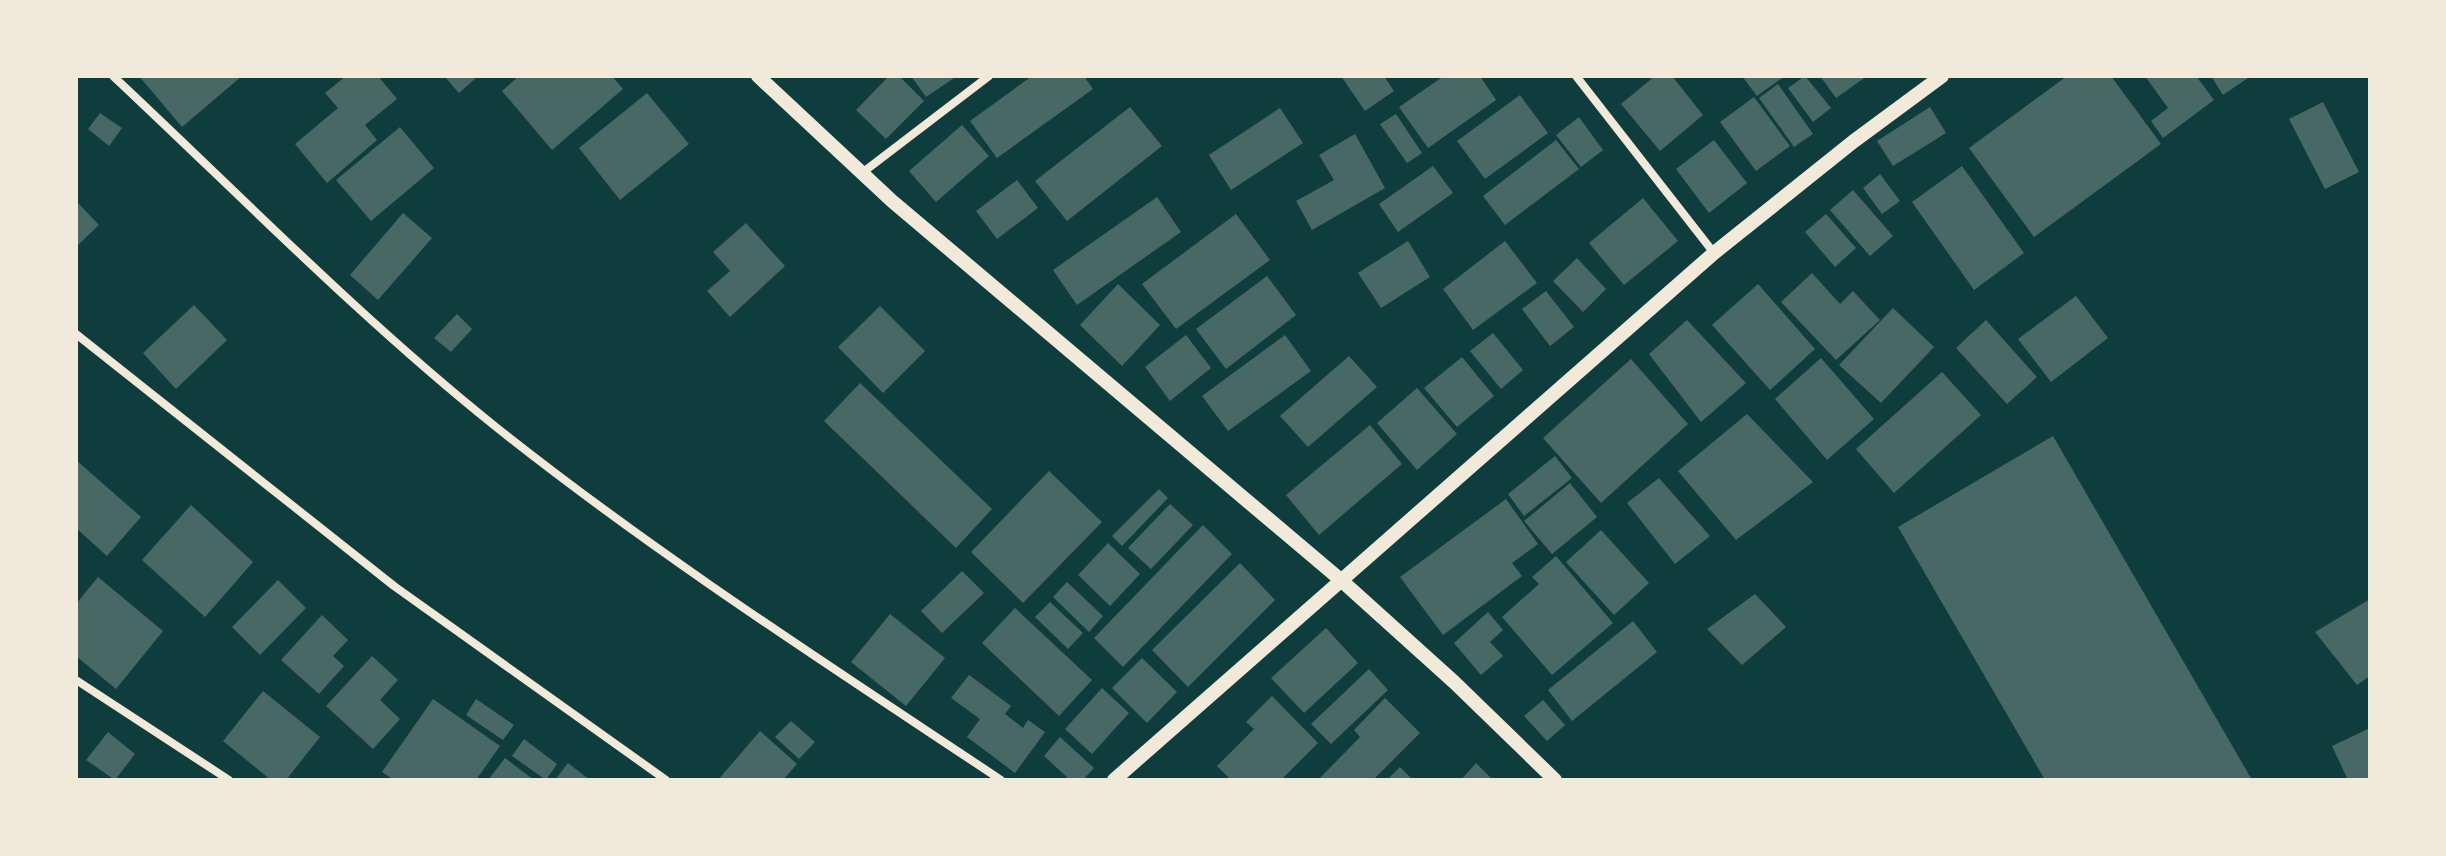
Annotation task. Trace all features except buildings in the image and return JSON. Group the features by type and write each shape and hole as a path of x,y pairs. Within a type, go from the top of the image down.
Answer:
{"street":[{"path":"113,76 400,345 495,426 617,520 1001,780"},
{"path":"758,76 862,173 1342,581 1454,682 1555,780"},
{"path":"862,173 989,76"},
{"path":"1576,76 1714,253"},
{"path":"1114,780 1714,253 1926,80 1942,76"},
{"path":"76,334 394,586 666,780"},
{"path":"76,680 229,780"}]}
